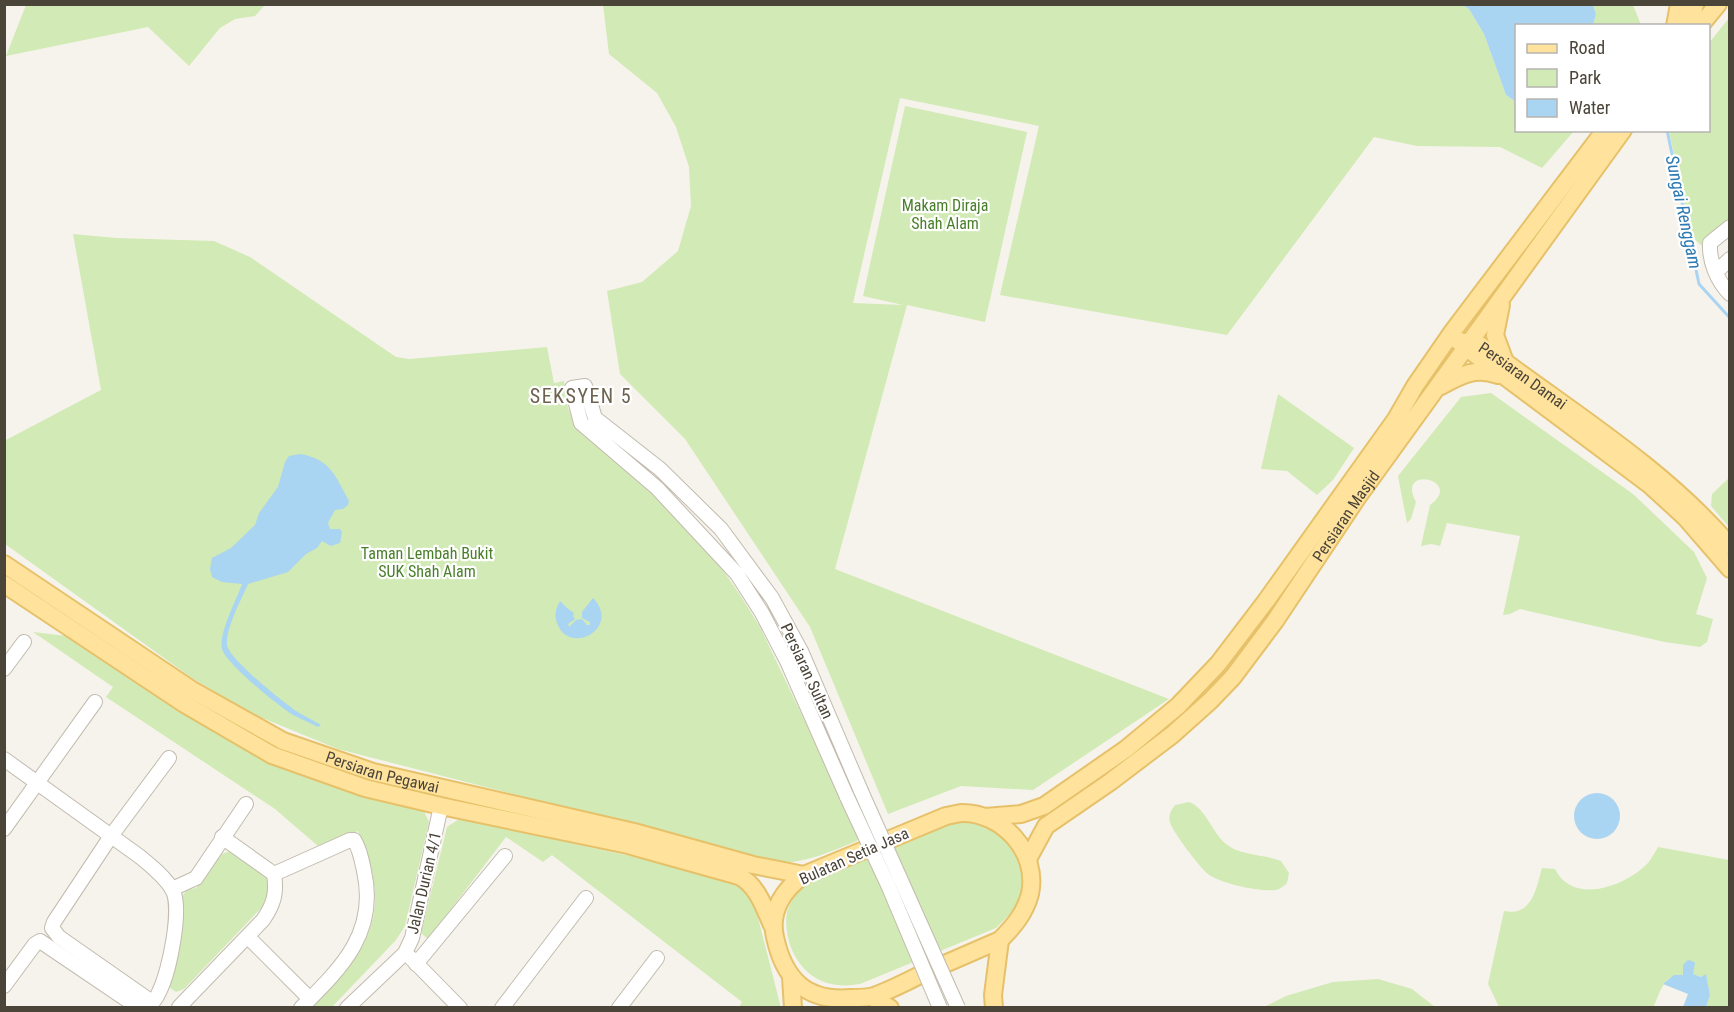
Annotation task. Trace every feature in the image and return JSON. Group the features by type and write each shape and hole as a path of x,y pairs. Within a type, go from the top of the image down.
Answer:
{"main road":[{"path":"1690,24 1695,4"},
{"path":"1702,24 1718,4"},
{"name":"Persiaran Masjid","path":"985,817 1021,814 1044,806 1126,749 1178,706 1218,664 1396,419 1415,386 1453,331 1604,132"},
{"name":"Persiaran Masjid","path":"1028,859 1046,826 1172,735 1233,677 1275,621 1357,498 1440,386 1468,342 1502,300 1622,132"},
{"path":"1396,419 1452,345 1458,341 1468,342 1466,335 1470,320 1483,303 1492,282"},
{"path":"1440,386 1470,372 1505,370 1495,335 1502,300"},
{"name":"Persiaran Damai","path":"1468,342 1478,344 1505,370 1660,477 1730,569"},
{"name":"Persiaran Damai","path":"1687,510 1730,546"},
{"name":"Persiaran Pegawai","path":"4,564 192,690 283,741 373,772 634,832 753,865 804,875"},
{"name":"Persiaran Pegawai","path":"6,586 183,704 272,755 365,788 628,845 739,876 748,881 754,889 772,925"},
{"name":"Bulatan Setia Jasa","path":"772,925 785,891 804,875 946,816 972,813 985,817 1004,827 1016,838 1028,859 1031,881 1025,908 1014,926 1000,940 872,997 831,1004 791,977"},
{"path":"772,925 782,963 791,977 793,1008"},
{"path":"994,1008 993,995 1000,940"},
{"path":"872,997 890,1008"}],"street":[{"path":"1730,227 1710,243 1709,251 1718,280 1730,294"},
{"path":"1716,272 1730,259"},
{"name":"Persiaran Sultan","path":"940,1008 888,885 787,661 762,613 736,574 707,540 657,488 581,423 578,387 595,418 660,469 721,529 772,598 801,651 958,1008"},
{"path":"4,669 24,642"},
{"path":"4,829 95,702"},
{"path":"169,758 111,836 54,922 52,928 58,937 154,1000 179,1007 248,937 273,905 276,891 274,874 222,837"},
{"path":"4,759 153,868 172,889 176,910 174,940 154,1000"},
{"path":"172,889 196,878 246,804"},
{"name":"Jalan Durian 4/1","path":"347,1008 405,953 412,938 441,806"},
{"path":"248,937 305,1003 339,970 357,940 366,914 367,885 362,860 354,840 274,874"},
{"path":"416,964 505,856"},
{"path":"502,1008 586,898"},
{"path":"4,986 35,944 40,941 139,1008"},
{"path":"405,953 460,1008"},
{"path":"619,1008 657,958"}],"green space":[{"path":"26,4 265,5 255,16 235,19 220,28 189,66 148,27 6,56"},
{"name":"Makam Diraja Shah Alam","path":"603,5 1462,5 1469,9 1484,34 1506,95 1515,101 1515,132 1573,132 1542,168 1500,147 1417,146 1374,137 1227,335 1000,295 1039,126 900,98 853,303 903,305 863,296 905,106 1027,132 985,322 907,305 835,569 1169,699 1033,790 961,786 888,814 810,627 685,439 620,374 607,291 642,282 678,251 691,206 689,167 676,127 657,93 609,54"},
{"path":"1593,5 1633,5 1641,24 1593,24 1596,14"},
{"path":"1729,18 1729,232 1718,243 1701,245 1691,236 1669,132 1710,132 1710,42"},
{"name":"Taman Lembah Bukit SUK Shah Alam","path":"73,234 116,238 214,241 250,257 396,357 409,359 547,347 554,383 564,381 568,408 573,420 639,481 702,545 747,606 760,627 859,835 857,841 810,858 781,863 338,749 255,715 192,678 5,544 4,441 101,390"},
{"path":"1491,393 1633,494 1694,552 1707,578 1696,614 1713,619 1707,642 1700,647 1665,642 1520,609 1503,615 1520,536 1447,523 1440,546 1431,544 1421,546 1430,505 1439,496 1440,489 1428,480 1414,483 1412,490 1416,502 1411,519 1407,523 1398,476 1461,397"},
{"path":"1278,394 1354,448 1333,480 1317,495 1287,471 1261,469"},
{"path":"1729,478 1729,527 1711,506 1712,494"},
{"path":"33,632 75,637 179,710 422,807 429,822 405,926 396,940 332,1007 312,1007 349,966 362,947 375,907 369,859 358,831 318,846 275,809 106,697 113,687"},
{"path":"1189,802 1200,810 1221,839 1232,848 1281,861 1289,873 1287,883 1276,890 1260,890 1231,884 1208,874 1175,833 1170,822 1170,813 1175,805"},
{"path":"459,819 736,879 753,898 781,1008 739,1007 742,1002 552,855 543,862 506,837 428,939 421,933 447,827"},
{"path":"946,819 992,824 1017,852 1023,875 1022,895 1010,914 996,928 860,984 827,983 809,973 795,956 786,924 787,912 791,903 807,881"},
{"path":"1658,847 1729,860 1729,1007 1706,1007 1710,995 1706,975 1701,977 1691,975 1670,978 1661,990 1654,1006 1656,1008 1499,1007 1488,984 1504,911 1513,912 1527,906 1535,892 1542,868 1555,869 1563,880 1574,887 1600,888 1627,879 1648,863"},
{"path":"230,851 267,877 269,891 266,903 184,989 176,992 170,988 170,982 181,939 182,896 187,890 196,888 222,854"},
{"path":"1378,979 1412,989 1435,1007 1264,1007 1286,996 1333,982"}],"water":[{"path":"1462,5 1593,5 1596,14 1593,24 1515,24 1515,101 1506,95 1484,34 1469,9"},
{"path":"300,454 310,456 325,464 335,476 349,501 343,509 335,510 328,523 330,529 340,529 342,532 340,543 331,546 322,541 317,548 306,554 288,572 248,584 231,623 227,645 237,660 257,680 296,711 321,725 318,727 293,715 277,703 226,656 222,649 223,635 242,584 222,582 212,577 210,569 212,558 231,548 255,525 259,513 278,487 285,462 289,456"},
{"path":"593,598 600,609 601,619 598,628 590,635 581,638 572,638 563,633 556,617 560,601 574,613 575,619 568,624 569,627 576,620 582,619 590,625 590,622 582,618 582,612"},
{"path":"1597,793 1613,800 1620,816 1613,832 1597,839 1581,832 1574,816 1581,800"},
{"path":"1688,960 1695,963 1693,974 1701,977 1706,974 1710,995 1706,1007 1683,1007 1688,994 1663,984 1674,975 1683,975 1683,965"}],"waterway":[{"name":"Sungai Renggam","path":"1667,132 1699,284 1730,318"}],"district":[{"name":"SEKSYEN 5","path":"581,396"}]}
